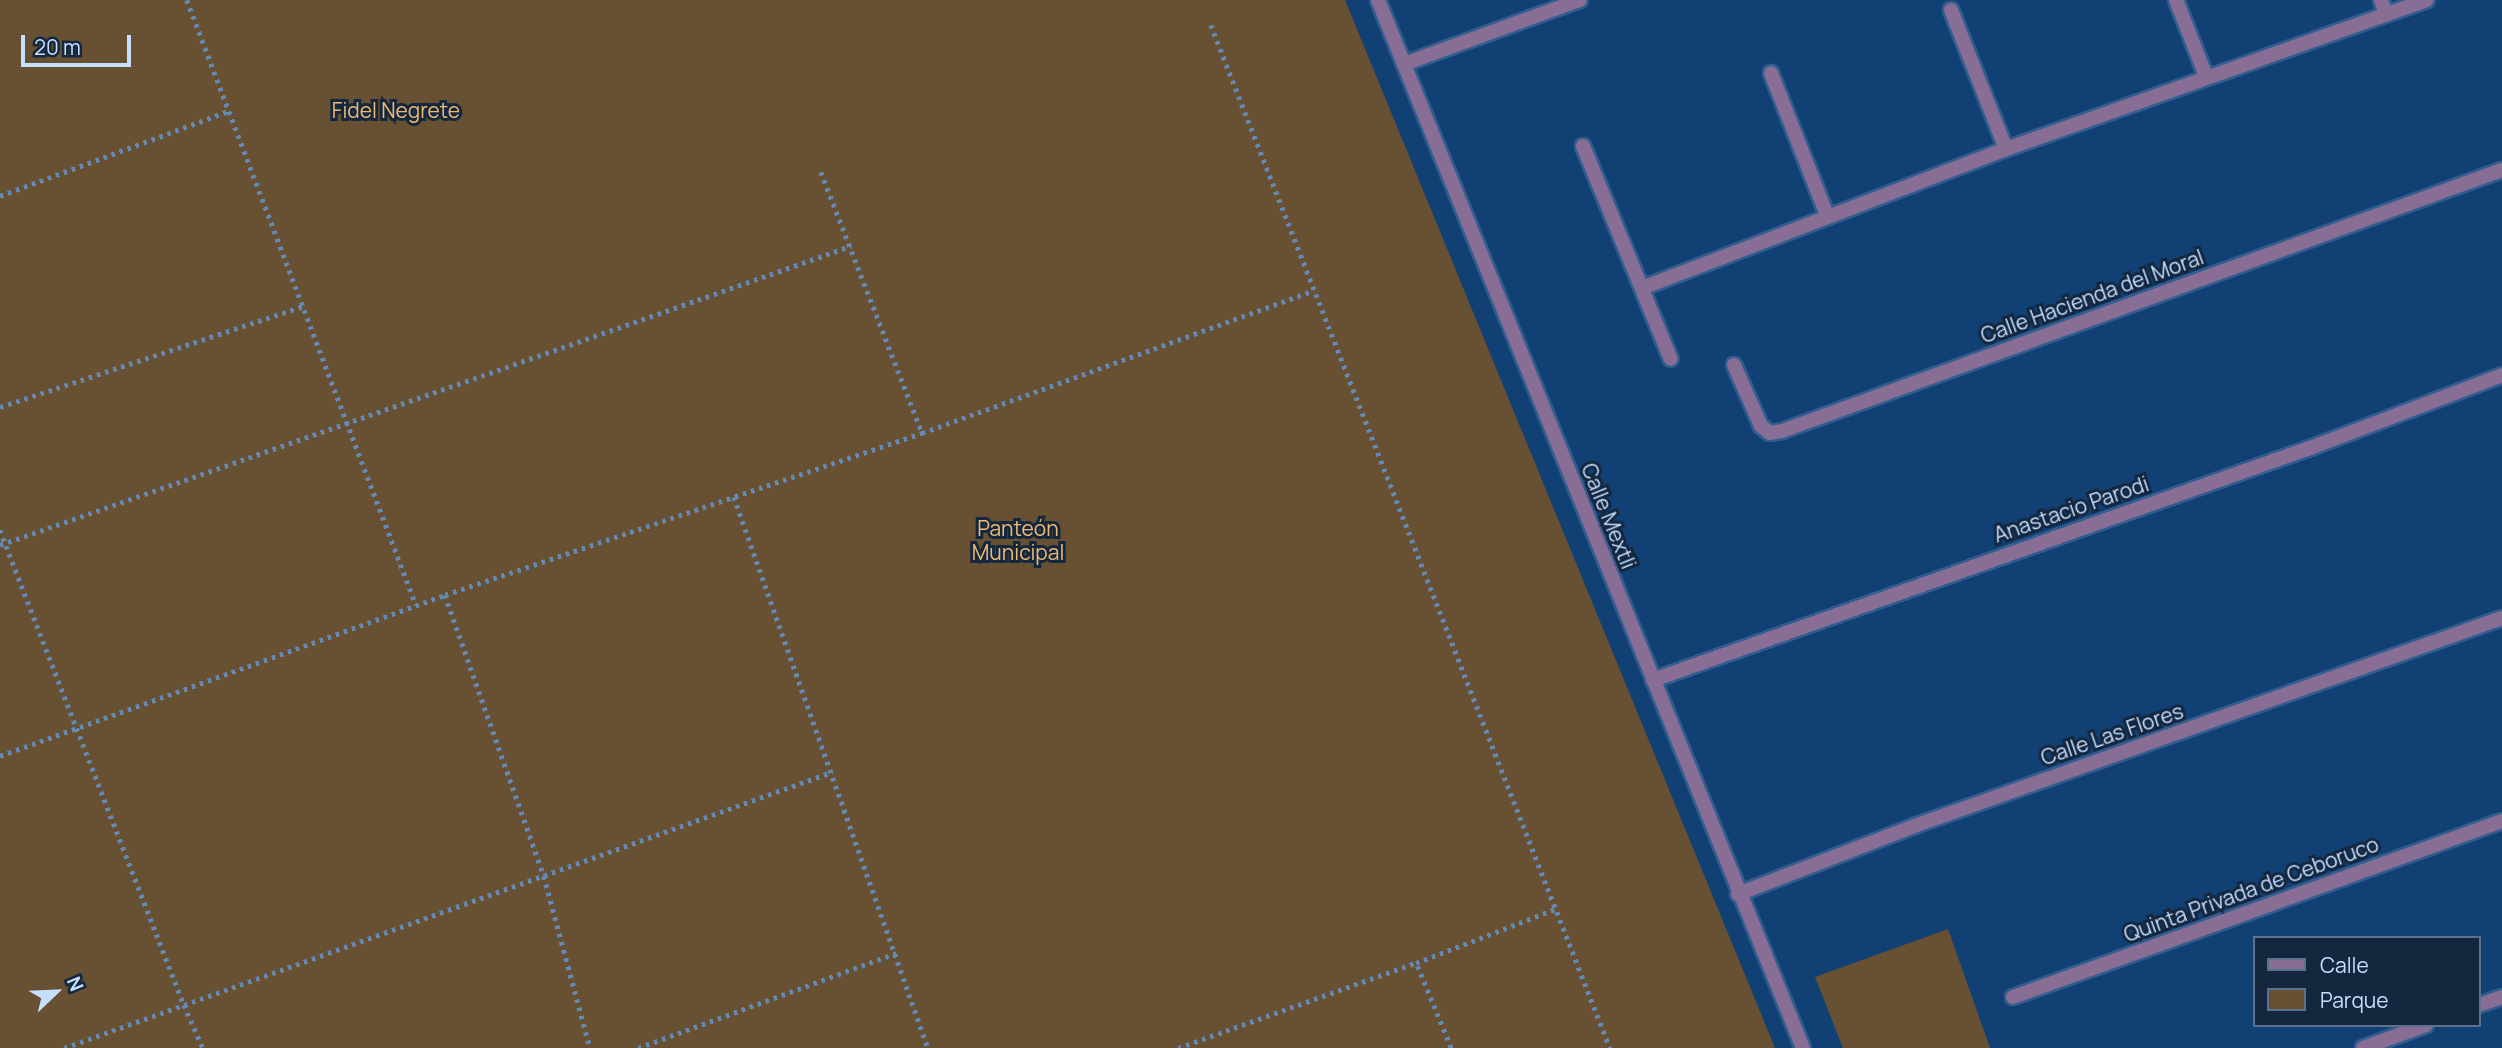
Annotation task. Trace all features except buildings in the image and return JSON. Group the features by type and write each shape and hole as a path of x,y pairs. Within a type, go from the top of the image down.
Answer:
{"street":[{"name":"Calle Mextli","path":"1378,0 1738,894 1803,1048"},
{"path":"1404,64 1580,0"},
{"path":"2176,0 2206,76"},
{"path":"1642,288 1827,215 2206,76 2384,7 2426,0"},
{"path":"1951,10 2006,149"},
{"path":"1771,73 1827,215"},
{"path":"1583,146 1671,359"},
{"name":"Calle Hacienda del Moral","path":"1734,365 1761,426 1770,433 1782,431 2502,170"},
{"name":"Anastacio Parodi","path":"1653,680 2310,448 2502,375"},
{"name":"Calle Las Flores","path":"1738,894 1914,825 2502,618"},
{"name":"Quinta Privada de Ceboruco","path":"2013,997 2502,821"},
{"path":"2481,1004 2502,997"},
{"path":"2363,1048 2421,1027"}],"path":[{"path":"187,0 416,605"},
{"path":"1211,25 1611,1048"},
{"path":"0,196 229,111"},
{"path":"821,172 922,433"},
{"path":"3,544 851,246"},
{"path":"0,756 444,595 922,433 1314,290"},
{"path":"0,407 303,306"},
{"path":"734,497 928,1048"},
{"path":"0,530 3,544 75,729 202,1048"},
{"path":"444,595 544,876 590,1048"},
{"path":"64,1048 832,772"},
{"path":"1178,1048 1416,963 1555,909"},
{"path":"638,1048 896,953"},
{"path":"1416,963 1451,1048"}],"green space":[{"name":"Panteón Municipal","path":"0,0 1345,0 1775,1048 0,1048"},
{"path":"1948,929 1990,1048 1843,1048 1815,977"}],"park label":[{"name":"Fidel Negrete","path":"396,110"}]}
